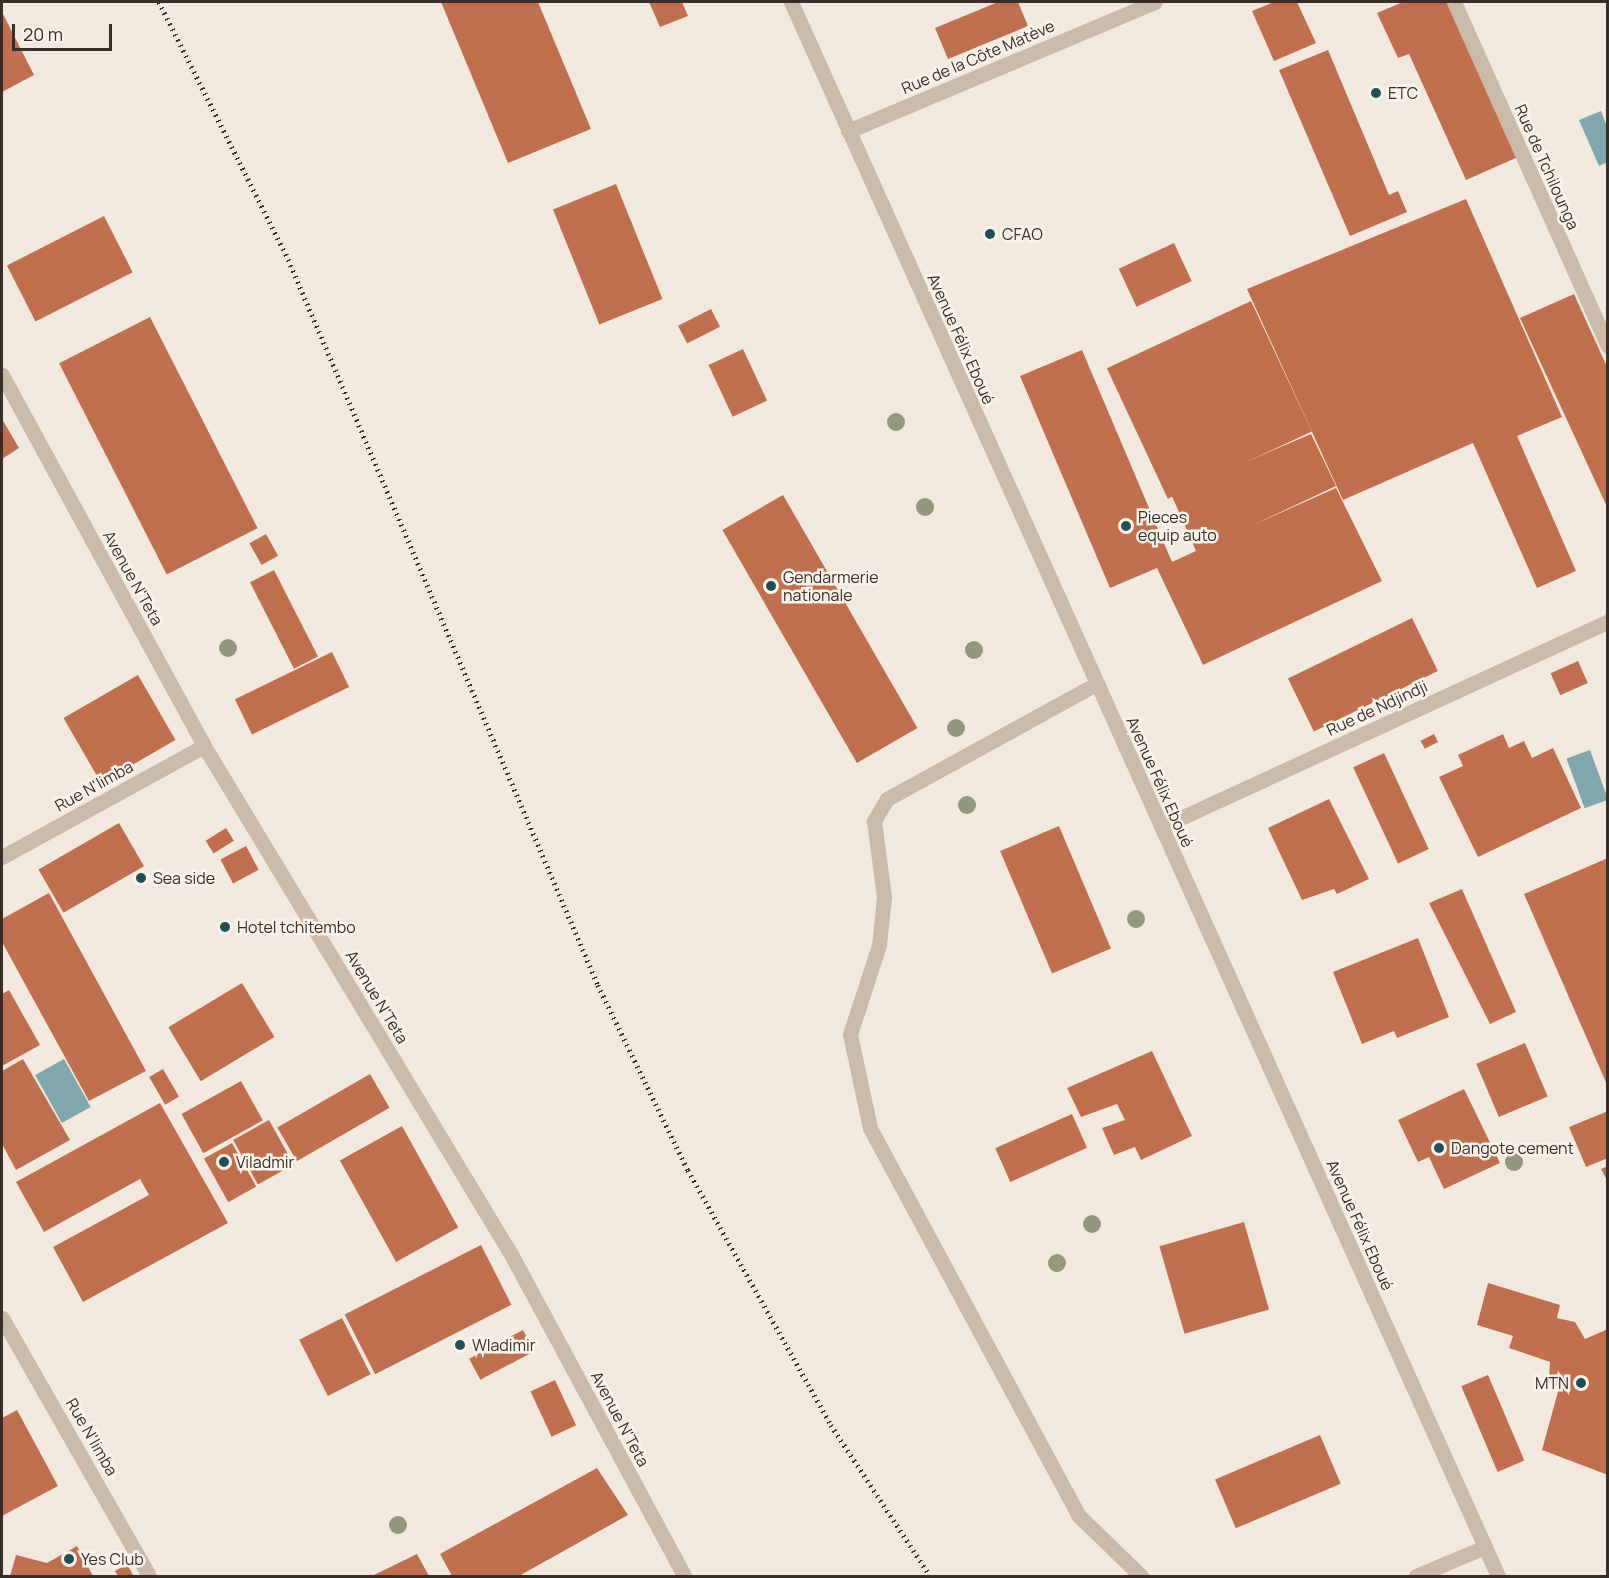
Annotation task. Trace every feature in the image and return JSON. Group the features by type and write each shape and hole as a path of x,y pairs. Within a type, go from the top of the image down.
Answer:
{"street":[{"name":"Avenue Félix Eboué","path":"791,2 1498,1576"},
{"name":"Rue de la Côte Matève","path":"848,131 1155,2"},
{"name":"Rue de Tchilounga","path":"1454,2 1608,346"},
{"name":"Avenue N'Teta","path":"2,375 204,746 512,1256 684,1576"},
{"name":"Rue de Ndjindji","path":"1161,827 1608,621"},
{"path":"1096,684 887,799 874,821 884,897 879,945 850,1034 870,1128 1078,1515 1141,1576"},
{"name":"Rue N'limba","path":"2,857 204,746"},
{"name":"Rue N'limba","path":"2,1318 149,1576"},
{"path":"1416,1576 1485,1547"}],"water":[{"path":"1601,111 1607,127 1608,162 1599,166 1579,120"},
{"path":"1590,750 1608,800 1585,808 1567,759"},
{"path":"64,1059 91,1107 62,1123 35,1075"}],"building":[{"path":"441,2 538,2 591,129 508,163"},
{"path":"649,2 682,2 688,16 660,27"},
{"path":"998,2 1018,2 1028,26 948,59 935,28"},
{"path":"1274,2 1297,2 1316,43 1274,61 1252,11"},
{"path":"1403,2 1447,2 1518,157 1466,180 1409,54 1398,58 1377,13"},
{"path":"2,12 34,75 2,92"},
{"path":"1328,50 1389,195 1398,191 1407,212 1350,236 1279,70"},
{"path":"616,184 662,299 599,324 553,209"},
{"path":"1466,199 1562,417 1517,436 1576,571 1537,588 1473,443 1343,500 1247,289"},
{"path":"104,216 133,272 35,322 7,265"},
{"path":"1174,243 1192,281 1136,307 1119,269"},
{"path":"1574,294 1608,369 1608,509 1520,318"},
{"path":"1251,301 1312,432 1168,499 1107,368"},
{"path":"711,309 720,327 687,344 678,326"},
{"path":"150,317 258,528 167,574 59,363"},
{"path":"743,349 767,401 733,417 709,365"},
{"path":"1082,350 1172,562 1196,551 1171,494 1311,434 1336,486 1253,525 1336,488 1382,581 1203,665 1157,568 1110,588 1020,376"},
{"path":"2,419 19,448 2,459"},
{"path":"783,495 918,728 857,763 722,530"},
{"path":"266,534 278,556 262,565 249,543"},
{"path":"274,570 318,656 294,669 250,582"},
{"path":"1412,618 1438,671 1314,732 1288,678"},
{"path":"332,652 349,687 252,734 235,699"},
{"path":"1578,661 1588,683 1560,695 1551,673"},
{"path":"138,675 176,740 101,783 64,718"},
{"path":"1434,734 1438,742 1425,749 1421,741"},
{"path":"1503,734 1509,748 1524,741 1532,758 1553,748 1581,808 1478,857 1439,777 1463,766 1458,755"},
{"path":"1384,753 1429,849 1398,863 1353,767"},
{"path":"1329,799 1369,879 1337,894 1334,889 1302,900 1268,828"},
{"path":"119,823 144,866 63,913 38,870"},
{"path":"1059,826 1111,948 1052,973 1000,851"},
{"path":"226,828 234,841 214,853 206,841"},
{"path":"246,846 259,870 233,883 220,860"},
{"path":"1608,858 1608,1087 1524,894"},
{"path":"1462,889 1516,1012 1490,1024 1429,903"},
{"path":"49,893 146,1071 89,1101 2,942 2,919"},
{"path":"1418,938 1449,1017 1397,1038 1394,1031 1362,1044 1333,972"},
{"path":"242,983 274,1037 201,1081 168,1027"},
{"path":"9,990 40,1045 2,1066 2,994"},
{"path":"1525,1043 1548,1096 1499,1117 1476,1064"},
{"path":"1152,1051 1192,1136 1141,1160 1135,1147 1114,1155 1102,1128 1125,1120 1117,1104 1081,1117 1067,1088"},
{"path":"23,1059 70,1140 16,1170 2,1144 2,1071"},
{"path":"163,1069 179,1097 165,1105 149,1077"},
{"path":"370,1074 390,1108 297,1161 277,1128"},
{"path":"241,1081 263,1120 203,1153 182,1114"},
{"path":"1464,1089 1500,1163 1444,1189 1429,1157 1418,1162 1398,1120"},
{"path":"160,1103 228,1223 83,1302 53,1247 149,1195 140,1179 44,1232 16,1182"},
{"path":"1608,1111 1608,1158 1586,1167 1569,1127"},
{"path":"1072,1114 1087,1148 1010,1182 995,1148"},
{"path":"269,1120 294,1165 258,1184 233,1140"},
{"path":"402,1126 458,1227 396,1262 340,1160"},
{"path":"232,1143 256,1187 228,1202 204,1159"},
{"path":"1608,1166 1608,1182 1601,1169"},
{"path":"1244,1222 1269,1309 1184,1334 1159,1246"},
{"path":"481,1245 511,1305 375,1374 345,1314"},
{"name":"MTN","path":"1488,1283 1560,1305 1557,1318 1575,1322 1585,1339 1608,1329 1608,1475 1542,1450 1559,1388 1549,1378 1550,1362 1509,1348 1513,1336 1477,1325"},
{"path":"342,1318 371,1374 328,1396 299,1340"},
{"path":"523,1330 534,1351 480,1380 469,1359"},
{"path":"1488,1375 1524,1461 1498,1472 1461,1386"},
{"path":"555,1380 576,1425 552,1437 531,1391"},
{"path":"17,1410 58,1486 2,1516 2,1418"},
{"path":"1320,1435 1341,1484 1236,1528 1215,1480"},
{"path":"597,1468 628,1515 519,1576 452,1576 440,1554"},
{"name":"Yes Club","path":"77,1546 93,1576 10,1576 16,1555 47,1563"},
{"path":"417,1554 429,1576 372,1576"},
{"path":"127,1564 133,1575 118,1576 115,1571"}],"railway":[{"path":"159,2 286,254 598,985 688,1170 831,1425 930,1576"}],"place":[{"name":"ETC","path":"1376,93"},
{"name":"CFAO","path":"990,234"},
{"name":"Pieces equip auto","path":"1126,526"},
{"name":"Gendarmerie nationale","path":"771,586"},
{"name":"Sea side","path":"141,878"},
{"name":"Hotel tchitembo","path":"225,927"},
{"name":"Dangote cement","path":"1439,1148"},
{"name":"Viladmir","path":"224,1162"},
{"name":"Wladimir","path":"460,1345"},
{"name":"MTN","path":"1581,1383"},
{"name":"Yes Club","path":"69,1559"}]}
